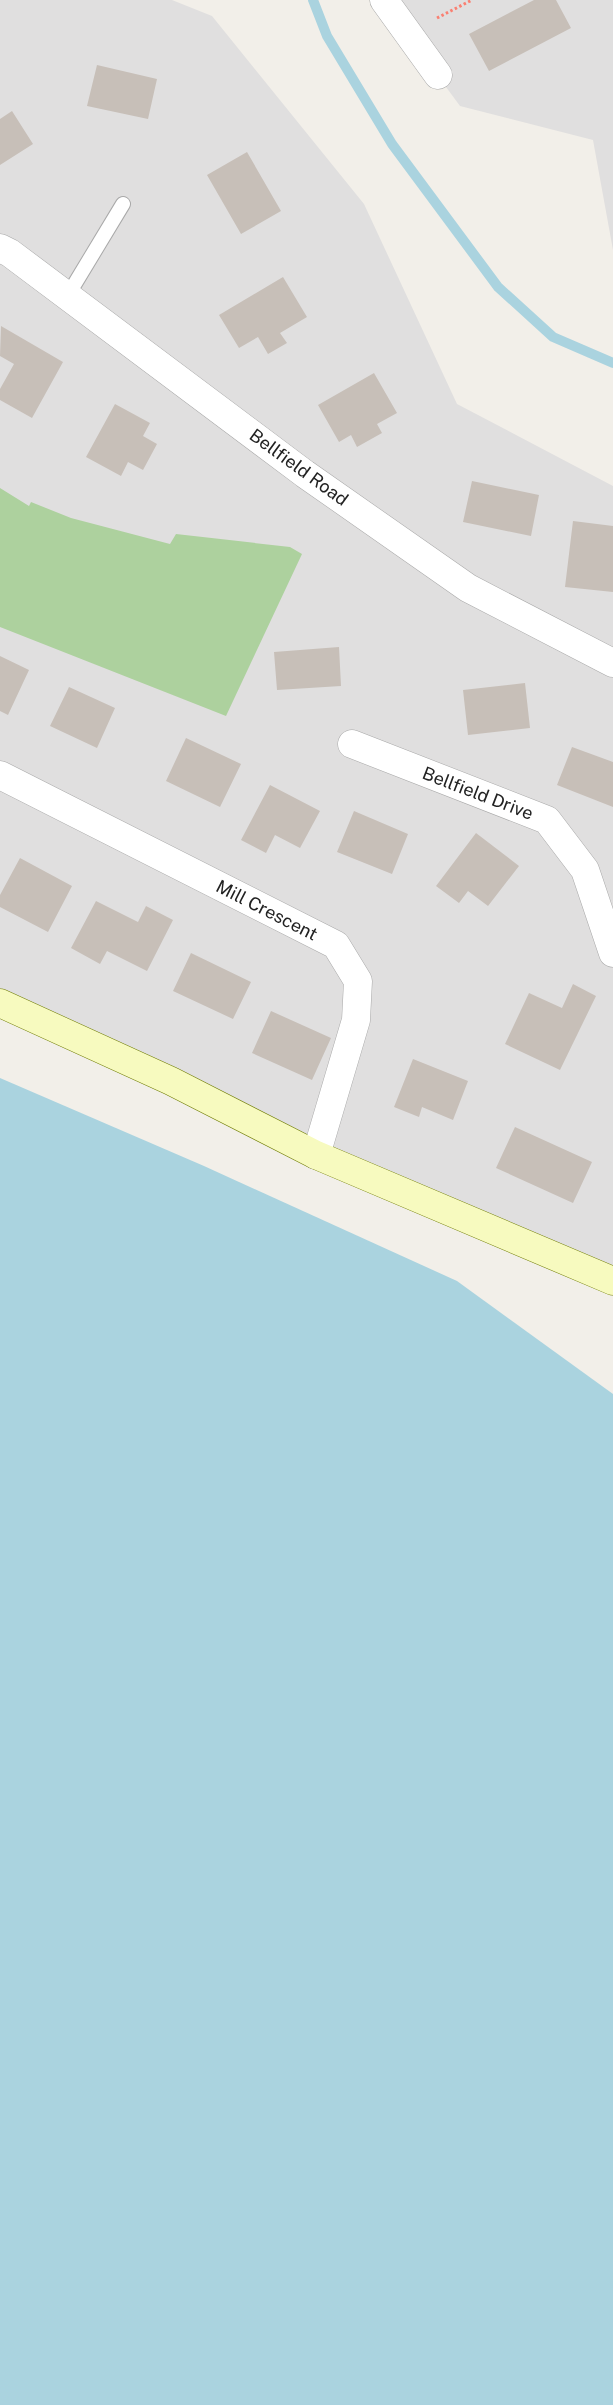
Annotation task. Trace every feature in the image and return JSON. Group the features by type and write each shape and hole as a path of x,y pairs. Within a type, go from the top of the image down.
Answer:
{"street":[{"path":"384,0 438,75"},
{"name":"Bellfield Road","path":"0,248 10,252 306,474 468,588 613,663"},
{"name":"Bellfield Drive","path":"352,744 546,820 585,870 613,954"},
{"name":"Mill Crescent","path":"0,775 336,945 358,981 356,1020 316,1154"},
{"path":"0,1002 171,1081 316,1154 613,1281"}],"lane":[{"path":"68,295 122,204"}],"path":[{"path":"408,33 472,0"}],"shaded area":[{"path":"0,0 172,0 212,16 364,204 457,404 613,486 613,1267 390,1181 0,990"},
{"path":"382,0 613,0 613,250 593,140 460,106"}],"green space":[{"path":"0,488 29,506 31,502 71,518 170,544 176,534 290,547 302,554 226,716 0,627"}],"water":[{"path":"0,1078 204,1166 457,1281 613,1394 613,2405 0,2405"}],"building":[{"path":"534,0 556,0 571,28 489,71 469,34"},
{"path":"97,65 157,79 148,119 87,106"},
{"path":"12,111 33,144 0,165 0,119"},
{"path":"247,152 281,211 241,234 207,175"},
{"path":"283,277 307,317 280,333 287,343 268,354 258,337 239,348 219,315"},
{"path":"1,326 63,362 32,418 0,400 0,389 14,364 0,356"},
{"path":"374,373 397,413 377,424 382,433 357,447 351,435 339,442 318,405"},
{"path":"115,404 150,423 143,436 157,444 143,470 128,462 121,476 86,457"},
{"path":"472,481 539,495 531,536 463,522"},
{"path":"573,521 613,526 613,592 565,587"},
{"path":"339,647 341,686 277,690 274,652"},
{"path":"0,656 29,670 8,715 0,711"},
{"path":"525,683 530,728 468,735 463,690"},
{"path":"69,687 115,708 97,748 50,726"},
{"path":"186,738 241,764 220,807 166,781"},
{"path":"572,747 613,762 613,807 557,785"},
{"path":"270,785 320,811 300,848 275,835 266,853 241,840"},
{"path":"354,811 408,834 392,874 337,852"},
{"path":"476,833 519,866 488,906 468,891 459,903 436,886"},
{"path":"20,858 72,886 48,932 0,907 0,895"},
{"path":"96,901 138,922 146,906 173,920 147,971 107,951 100,964 71,948"},
{"path":"191,953 251,982 233,1019 173,991"},
{"path":"573,984 596,996 560,1070 505,1044 529,993 562,1008"},
{"path":"271,1011 331,1038 312,1080 252,1053"},
{"path":"413,1059 468,1081 453,1120 422,1107 419,1117 394,1107"},
{"path":"515,1127 592,1162 573,1203 496,1168"}],"waterway":[{"path":"313,0 327,36 392,144 498,287 553,337 613,363"}]}
